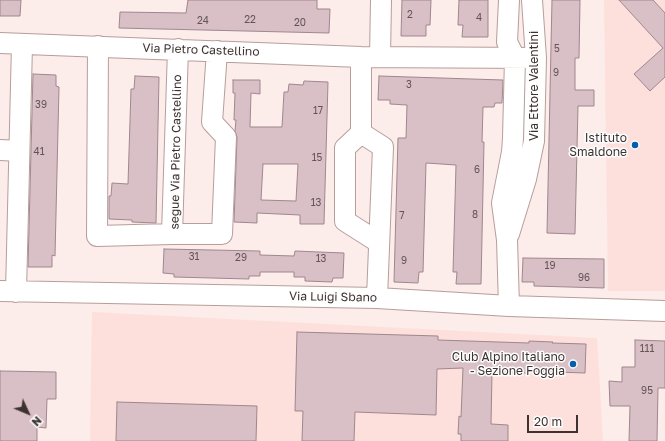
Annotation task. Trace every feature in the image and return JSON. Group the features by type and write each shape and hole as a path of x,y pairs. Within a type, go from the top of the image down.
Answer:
{"street":[{"path":"378,242 345,221 345,148 361,133 371,57 381,0"},
{"name":"Via Ettore Valentini","path":"508,0 507,42 515,58 512,152 502,203 507,240 509,306"},
{"name":"Via Ettore Valentini","path":"507,240 526,179 534,141 536,58 532,0"},
{"name":"Via Pietro Castellino","path":"0,43 371,57 536,58"},
{"path":"4,289 10,150 22,44"},
{"path":"98,46 96,236 172,234"},
{"name":"segue Via Pietro Castellino","path":"178,49 172,234 222,234 226,137 212,122 217,50"},
{"path":"361,133 383,147 378,242 377,298"},
{"name":"Via Luigi Sbano","path":"4,289 377,298 509,306 665,311"}],"shaded area":[{"name":"Istituto Smaldone","path":"604,0 665,0 665,291 608,291"},
{"path":"92,312 597,338 603,441 90,441"}],"building":[{"path":"0,0 21,0 20,16 0,16"},
{"path":"188,0 317,0 317,9 330,9 329,33 119,28 120,12 186,13"},
{"path":"402,0 431,0 430,25 426,25 426,36 401,36"},
{"path":"459,0 488,0 488,37 462,37 463,25 458,25"},
{"path":"552,0 580,0 579,58 575,58 575,90 594,90 594,106 578,106 575,234 547,233"},
{"path":"619,0 653,0 665,13 665,77 650,91 634,74 663,48"},
{"path":"33,74 56,75 56,86 59,87 55,256 52,255 52,267 28,267"},
{"path":"135,76 159,77 156,223 109,219 109,196 111,196 112,183 128,184 131,89 134,89"},
{"path":"379,76 503,80 502,103 495,103 494,107 483,107 482,142 484,142 481,284 456,284 457,272 453,272 456,165 426,163 423,272 419,272 418,283 394,282 398,138 406,138 407,105 390,104 390,100 378,100"},
{"path":"233,80 260,80 260,94 251,93 250,127 282,127 284,92 288,92 289,84 303,85 304,81 328,82 324,224 300,224 300,215 257,213 257,223 234,222 237,137 235,131 236,120 234,120 235,93 233,93","holes":["263,164 298,164 296,201 261,200"]},
{"path":"164,249 260,251 260,255 294,256 295,251 344,253 343,278 333,278 332,282 305,281 305,277 294,277 294,272 260,272 260,276 249,276 249,279 174,277 174,274 163,273"},
{"path":"523,258 604,259 604,288 534,286 534,282 522,282"},
{"path":"297,332 438,336 438,340 529,343 529,341 586,344 585,373 528,371 528,373 492,373 491,424 508,425 508,441 461,441 461,434 458,434 459,416 461,417 463,368 437,369 436,415 355,412 354,441 302,441 303,411 295,411"},
{"path":"635,340 665,341 665,388 658,388 657,441 629,441 630,406 610,406 609,381 622,382 622,367 635,367"},
{"path":"0,371 56,372 56,399 47,399 46,428 37,427 37,441 0,441"},
{"path":"117,402 257,406 256,441 116,441"}],"place":[{"name":"Istituto Smaldone","path":"635,145"},
{"name":"Club Alpino Italiano - Sezione Foggia","path":"573,364"}]}
